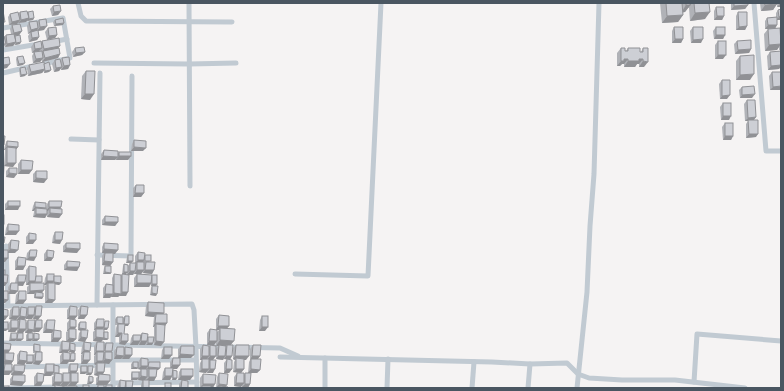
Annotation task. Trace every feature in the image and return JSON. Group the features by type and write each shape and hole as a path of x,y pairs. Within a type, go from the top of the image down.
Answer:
{"street":[{"path":"78,3 81,16 86,21 232,22"},
{"path":"189,3 190,186"},
{"path":"295,274 368,276 381,3"},
{"path":"577,388 587,292 594,174 599,3"},
{"path":"754,3 766,151 781,151"},
{"path":"3,28 63,18 70,58 3,73"},
{"path":"3,50 67,39"},
{"path":"94,63 236,63"},
{"path":"97,305 100,73"},
{"path":"97,256 131,256 132,76"},
{"path":"71,139 99,140"},
{"path":"6,246 5,306 192,304 194,310 197,388"},
{"path":"112,305 113,386"},
{"path":"694,382 697,334 781,341"},
{"path":"3,344 280,348 299,357"},
{"path":"280,357 530,364 567,363 578,374 589,378 615,380 675,380 745,388"},
{"path":"325,358 325,388"},
{"path":"387,388 388,359"},
{"path":"11,367 196,360"},
{"path":"472,388 474,362"},
{"path":"528,388 530,364"},
{"path":"8,388 113,386 196,382"}],"building":[{"path":"666,3 682,3 683,15 667,16"},
{"path":"694,3 709,3 710,12 695,13"},
{"path":"734,3 748,3 748,5 734,6"},
{"path":"764,3 777,3 777,4 765,5"},
{"path":"60,5 61,11 54,12 53,6"},
{"path":"716,7 724,7 724,16 717,16"},
{"path":"781,9 781,16 779,17 778,10"},
{"path":"3,11 5,22 3,22"},
{"path":"27,11 29,18 21,20 20,12"},
{"path":"33,11 34,18 28,19 28,12"},
{"path":"18,12 20,20 12,22 10,14"},
{"path":"738,12 747,12 747,26 739,27"},
{"path":"777,17 777,25 768,25 767,18"},
{"path":"63,18 64,23 56,24 55,20"},
{"path":"46,19 47,26 40,27 39,20"},
{"path":"37,21 38,28 31,30 29,22"},
{"path":"20,24 22,31 14,33 12,25"},
{"path":"56,27 57,35 49,36 48,28"},
{"path":"674,27 683,27 683,39 675,39"},
{"path":"693,27 703,27 703,39 693,40"},
{"path":"716,27 725,27 725,35 716,35"},
{"path":"780,28 781,44 769,45 768,29"},
{"path":"38,30 39,37 32,38 31,32"},
{"path":"14,34 16,42 7,44 6,35"},
{"path":"20,35 21,42 16,43 15,36"},
{"path":"4,36 6,44 3,44"},
{"path":"59,38 60,46 44,49 42,41"},
{"path":"751,40 751,49 738,50 737,41"},
{"path":"41,41 42,48 35,49 34,43"},
{"path":"718,41 726,41 726,55 718,55"},
{"path":"84,47 85,52 76,53 75,48"},
{"path":"59,48 60,54 45,58 43,51"},
{"path":"621,48 625,48 625,51 628,51 628,48 640,48 640,52 643,52 643,48 648,48 648,62 643,61 643,59 639,59 639,61 628,61 628,59 624,59 624,61 621,61"},
{"path":"42,51 43,58 36,59 34,52"},
{"path":"781,51 781,65 771,66 770,52"},
{"path":"754,55 754,74 740,75 740,56"},
{"path":"23,56 25,63 19,64 17,57"},
{"path":"9,57 10,64 3,65 3,58"},
{"path":"69,57 70,65 64,66 62,58"},
{"path":"60,59 62,67 56,68 55,60"},
{"path":"44,62 45,69 31,72 29,65"},
{"path":"49,62 51,70 45,71 44,64"},
{"path":"25,67 27,74 21,75 20,68"},
{"path":"86,71 95,71 94,94 85,94"},
{"path":"772,72 781,72 781,86 773,87"},
{"path":"722,80 730,80 730,95 722,96"},
{"path":"754,86 755,94 742,95 742,87"},
{"path":"747,100 755,100 756,117 748,118"},
{"path":"723,103 731,103 731,116 723,116"},
{"path":"748,120 758,120 758,134 749,134"},
{"path":"725,123 733,123 733,136 725,136"},
{"path":"3,136 5,136 4,145 3,145"},
{"path":"134,140 146,141 146,148 134,147"},
{"path":"7,141 18,142 18,147 7,146"},
{"path":"7,147 16,148 16,163 7,163"},
{"path":"104,150 118,151 118,157 103,156"},
{"path":"119,152 131,152 131,156 119,156"},
{"path":"21,160 33,161 32,170 21,170"},
{"path":"9,168 17,168 17,174 9,173"},
{"path":"36,171 47,171 47,179 36,178"},
{"path":"136,185 144,185 144,193 135,193"},
{"path":"8,201 20,201 20,206 8,206"},
{"path":"49,201 62,201 61,207 49,207"},
{"path":"35,202 46,203 46,208 35,207"},
{"path":"36,208 47,209 47,214 36,214"},
{"path":"50,208 62,209 62,214 50,213"},
{"path":"105,216 118,217 118,222 105,222"},
{"path":"8,224 19,225 19,231 8,231"},
{"path":"55,232 63,232 62,240 55,240"},
{"path":"29,233 36,234 36,240 29,240"},
{"path":"11,240 19,241 18,250 10,249"},
{"path":"66,243 80,243 80,249 66,248"},
{"path":"104,243 118,244 118,250 104,249"},
{"path":"3,250 8,250 8,258 3,258"},
{"path":"30,250 37,250 36,257 29,257"},
{"path":"47,250 54,251 53,258 47,257"},
{"path":"138,252 145,253 144,260 138,260"},
{"path":"105,253 113,253 113,262 104,261"},
{"path":"128,255 133,255 133,261 128,261"},
{"path":"145,255 151,255 151,261 145,261"},
{"path":"18,257 26,258 25,266 17,266"},
{"path":"67,261 80,262 79,267 67,267"},
{"path":"137,262 144,262 144,270 137,270"},
{"path":"146,262 155,262 154,270 145,270"},
{"path":"130,263 136,263 135,271 130,271"},
{"path":"124,264 128,265 128,272 124,272"},
{"path":"29,266 36,267 36,281 29,281"},
{"path":"105,266 111,266 111,273 105,272"},
{"path":"47,274 54,274 54,281 47,281"},
{"path":"114,274 121,275 121,294 114,293"},
{"path":"122,274 129,275 128,292 122,292"},
{"path":"137,274 152,275 151,283 137,283"},
{"path":"3,275 8,275 7,283 3,282"},
{"path":"18,275 26,275 25,282 18,282"},
{"path":"152,275 157,275 157,284 152,284"},
{"path":"36,276 42,276 42,282 35,282"},
{"path":"54,276 61,276 61,283 54,282"},
{"path":"11,283 18,283 18,291 10,290"},
{"path":"30,283 44,283 44,290 30,291"},
{"path":"48,283 55,283 55,300 48,299"},
{"path":"106,284 113,285 113,294 105,294"},
{"path":"152,286 158,286 157,294 152,293"},
{"path":"3,291 8,291 8,300 3,299"},
{"path":"19,291 26,291 26,300 18,300"},
{"path":"36,292 43,293 43,297 35,297"},
{"path":"148,302 164,303 164,313 148,312"},
{"path":"36,306 42,306 41,316 35,316"},
{"path":"70,306 77,307 77,316 69,316"},
{"path":"81,306 88,307 87,315 80,315"},
{"path":"13,307 19,307 19,316 12,316"},
{"path":"21,307 27,308 26,317 20,316"},
{"path":"28,307 35,307 34,315 28,315"},
{"path":"3,309 8,310 8,316 3,316"},
{"path":"156,314 167,314 167,323 155,323"},
{"path":"219,315 229,316 229,326 218,326"},
{"path":"125,316 129,316 129,324 124,324"},
{"path":"262,316 268,316 268,327 262,327"},
{"path":"117,317 123,317 123,324 117,323"},
{"path":"20,319 26,320 26,329 19,329"},
{"path":"70,319 76,320 76,327 70,327"},
{"path":"97,319 104,319 104,327 96,327"},
{"path":"11,320 18,320 18,328 11,328"},
{"path":"28,320 35,320 34,330 28,329"},
{"path":"36,320 42,320 42,328 35,328"},
{"path":"47,320 55,320 54,330 46,329"},
{"path":"105,321 109,321 108,328 104,328"},
{"path":"3,322 8,322 8,329 3,329"},
{"path":"80,322 86,322 86,329 79,328"},
{"path":"118,324 125,324 124,334 128,334 128,341 121,341 122,333 118,333"},
{"path":"156,324 165,325 164,342 156,341"},
{"path":"220,328 235,329 234,341 220,340"},
{"path":"69,329 76,329 76,339 69,338"},
{"path":"96,329 104,329 104,338 96,337"},
{"path":"210,329 217,330 217,341 209,341"},
{"path":"54,330 61,331 61,338 53,338"},
{"path":"81,330 88,330 87,338 81,337"},
{"path":"104,332 108,332 108,339 104,338"},
{"path":"11,333 17,333 17,339 11,339"},
{"path":"18,333 23,333 23,339 17,339"},
{"path":"28,333 33,333 33,339 28,339"},
{"path":"34,333 39,334 39,339 34,339"},
{"path":"142,333 148,334 147,341 141,341"},
{"path":"133,335 141,335 140,341 133,341"},
{"path":"148,337 154,337 153,343 148,343"},
{"path":"62,341 70,342 69,350 62,350"},
{"path":"84,342 91,343 90,351 84,350"},
{"path":"97,342 104,342 104,351 96,351"},
{"path":"3,343 11,344 10,350 3,350"},
{"path":"70,343 75,344 75,351 70,350"},
{"path":"106,343 113,343 112,351 105,351"},
{"path":"34,344 40,345 40,352 34,351"},
{"path":"203,345 209,346 209,356 202,356"},
{"path":"210,345 216,346 216,356 210,356"},
{"path":"219,345 226,346 225,356 218,356"},
{"path":"227,345 233,345 232,356 226,356"},
{"path":"236,345 249,345 249,356 235,356"},
{"path":"253,345 261,345 260,356 252,356"},
{"path":"181,346 194,346 194,355 180,354"},
{"path":"117,347 124,347 124,356 116,355"},
{"path":"125,347 132,348 132,355 125,355"},
{"path":"164,347 172,347 172,355 164,355"},
{"path":"20,351 27,352 27,361 19,360"},
{"path":"36,352 42,352 42,361 35,361"},
{"path":"63,352 70,353 70,360 63,360"},
{"path":"84,352 90,352 90,360 83,360"},
{"path":"97,352 104,352 103,361 97,361"},
{"path":"105,352 112,352 112,360 105,359"},
{"path":"5,353 14,353 13,361 5,360"},
{"path":"71,353 75,353 75,360 70,360"},
{"path":"27,355 33,355 33,362 27,362"},
{"path":"141,358 148,359 148,366 141,366"},
{"path":"173,358 180,358 180,365 172,365"},
{"path":"236,358 244,359 244,369 236,369"},
{"path":"202,359 209,359 209,369 202,369"},
{"path":"227,359 232,360 232,369 226,369"},
{"path":"251,359 261,359 260,370 251,369"},
{"path":"210,360 216,360 215,369 210,369"},
{"path":"133,362 138,362 138,368 133,367"},
{"path":"149,362 160,362 160,368 148,367"},
{"path":"97,363 105,363 104,372 97,372"},
{"path":"5,364 12,364 12,371 4,371"},
{"path":"46,364 54,364 54,372 46,372"},
{"path":"70,364 78,364 77,371 70,371"},
{"path":"14,365 25,365 24,372 14,371"},
{"path":"54,365 59,366 59,373 54,373"},
{"path":"81,366 87,366 87,372 81,372"},
{"path":"88,366 93,366 92,373 88,373"},
{"path":"165,368 173,368 172,376 165,376"},
{"path":"141,369 147,369 147,377 141,376"},
{"path":"149,369 157,369 156,377 149,377"},
{"path":"181,369 193,369 193,376 181,376"},
{"path":"173,370 177,371 177,378 173,378"},
{"path":"132,372 139,372 139,378 132,378"},
{"path":"37,373 44,374 43,382 37,382"},
{"path":"55,373 62,374 62,382 54,382"},
{"path":"63,373 70,373 70,382 63,382"},
{"path":"71,373 78,373 78,382 71,382"},
{"path":"219,373 228,374 227,385 219,384"},
{"path":"237,373 244,373 244,383 236,383"},
{"path":"245,373 251,373 250,384 245,384"},
{"path":"99,374 110,375 110,381 98,381"},
{"path":"203,374 216,375 215,384 203,384"},
{"path":"13,375 25,375 25,382 12,381"},
{"path":"89,376 93,377 93,382 89,382"},
{"path":"120,380 126,381 125,388 120,388"},
{"path":"143,380 149,380 149,388 143,388"},
{"path":"182,380 188,381 188,388 181,388"},
{"path":"126,381 133,381 132,388 126,388"},
{"path":"165,383 171,383 171,388 165,388"},
{"path":"55,385 63,386 63,388 55,388"},
{"path":"83,385 89,385 89,388 83,388"},
{"path":"98,385 104,385 104,388 98,388"},
{"path":"106,385 112,385 112,388 106,388"},
{"path":"64,386 77,386 77,388 63,388"},
{"path":"202,386 211,386 211,388 202,388"},
{"path":"220,386 228,387 228,388 220,388"}]}
